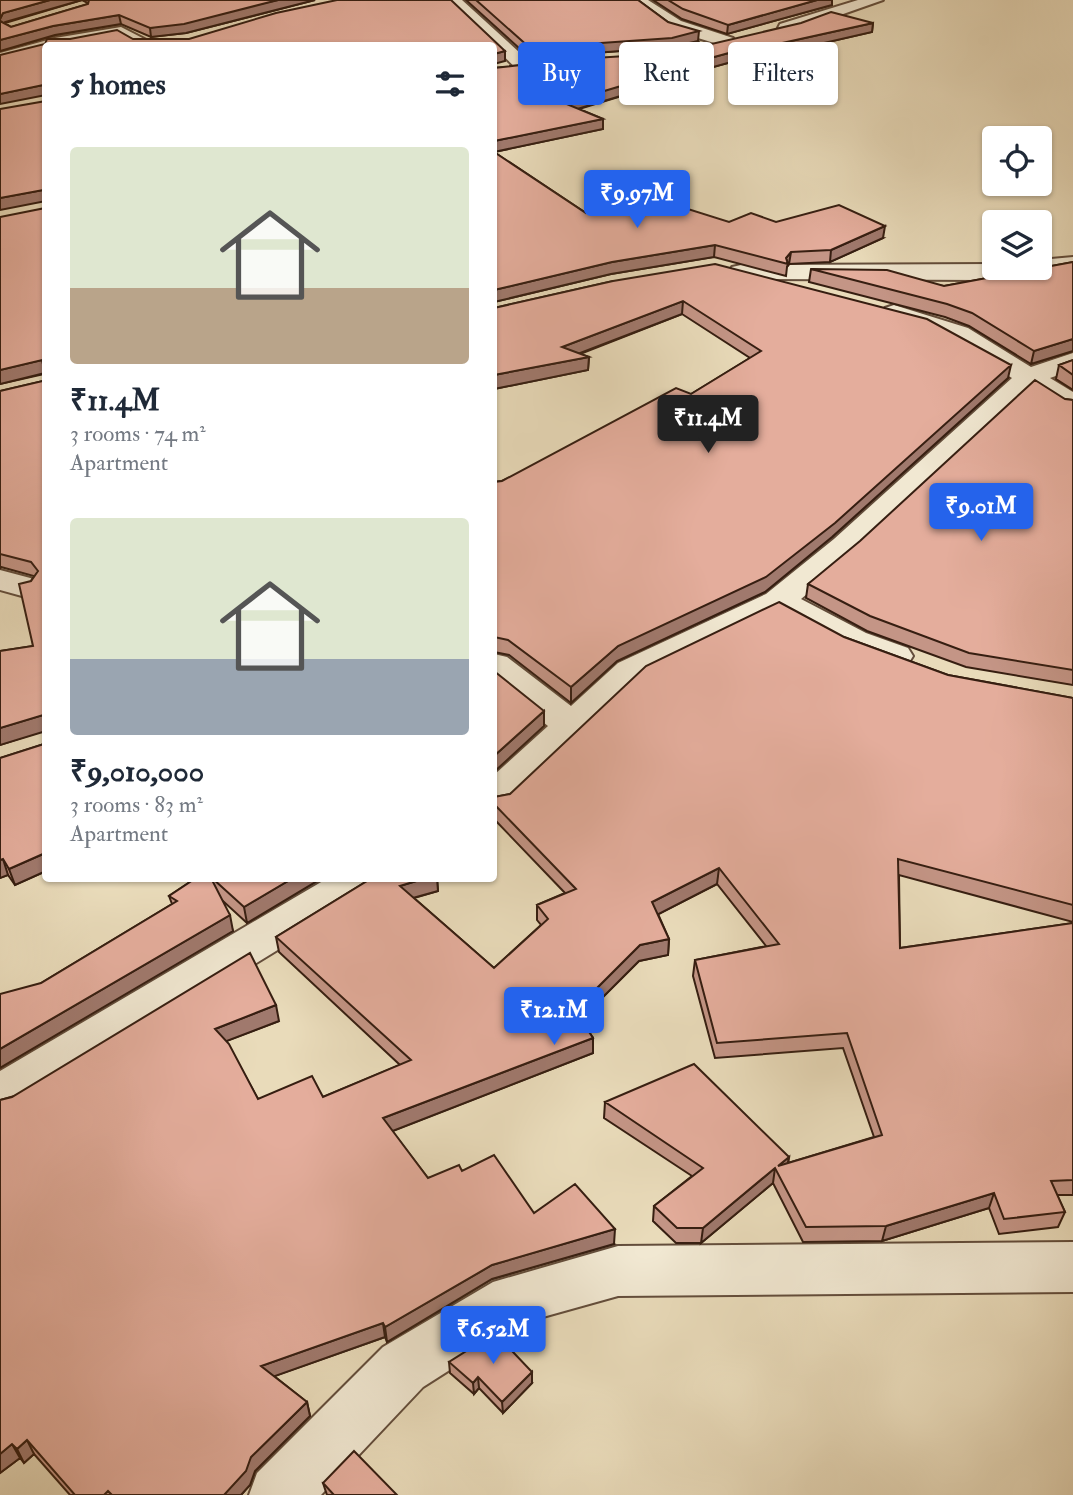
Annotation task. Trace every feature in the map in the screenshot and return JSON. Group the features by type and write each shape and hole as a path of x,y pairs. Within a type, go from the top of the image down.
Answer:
{"street":[{"path":"453,0 531,66 504,69"},
{"path":"638,0 675,25 734,40 714,45"},
{"path":"766,32 875,0"},
{"path":"61,42 121,32 146,42"},
{"path":"0,58 42,47"},
{"path":"741,272 981,273 1073,264"},
{"path":"714,267 841,298"},
{"path":"866,305 959,334 1073,404"},
{"path":"497,794 631,671 778,601 845,547 1031,376 1073,361"},
{"path":"778,601 853,641 920,666"},
{"path":"497,667 571,725"},
{"path":"0,1096 355,882"},
{"path":"279,1495 403,1367 512,1300 618,1270 1073,1267"}],"building":[{"path":"0,0 50,0 3,13 0,19"},
{"path":"89,0 278,0 184,24 150,28 119,15 53,26 0,40 0,21 11,27 88,4"},
{"path":"337,0 451,0 495,42 46,42 47,39 70,39 117,30 133,39 189,39 276,13"},
{"path":"476,0 638,0 668,22 699,31 672,38 605,43 523,42"},
{"path":"668,0 817,0 728,25 683,9"},
{"path":"831,12 873,23 787,42 728,42 728,53 714,57 714,43 801,23"},
{"path":"497,43 505,51 497,53"},
{"path":"42,45 42,85 0,94 0,55"},
{"path":"619,56 619,87 605,91 605,57"},
{"path":"518,65 518,105 569,105 603,119 497,140 497,68"},
{"path":"42,102 42,190 0,198 0,109"},
{"path":"497,154 586,213 634,192 729,222 751,213 776,222 839,205 885,226 831,250 791,252 786,258 788,264 715,245 612,262 497,289"},
{"path":"42,209 42,360 0,370 0,217"},
{"path":"1073,262 1073,339 1034,351 972,313 811,269 887,270 944,286 982,279 1052,280 1052,266"},
{"path":"715,264 927,319 1011,365 835,523 766,577 618,646 571,687 508,640 497,638 497,482 676,388 691,394 761,351 683,301 562,347 589,357 497,374 497,307 613,281"},
{"path":"1073,360 1073,375 1059,365"},
{"path":"1035,380 1065,399 1073,400 1073,670 969,653 870,616 808,584 860,541"},
{"path":"42,381 42,715 0,728 0,651 33,646 19,584 31,581 38,571 31,562 0,554 0,391"},
{"path":"779,602 844,637 948,675 1073,698 1073,905 898,859 900,948 1073,923 1073,1180 1051,1181 1065,1212 1004,1219 994,1193 886,1226 806,1227 775,1168 703,1228 677,1228 654,1206 703,1168 605,1102 694,1064 789,1157 778,1166 882,1135 847,1033 717,1043 695,960 779,944 719,868 652,902 669,939 640,945 575,1010 593,1038 383,1118 428,1178 459,1165 462,1171 494,1155 534,1213 575,1184 615,1229 492,1265 385,1327 383,1323 261,1366 307,1402 251,1457 246,1471 224,1495 112,1495 108,1491 104,1495 75,1495 27,1440 17,1449 12,1444 0,1454 0,1100 12,1097 250,953 276,1005 215,1029 229,1044 258,1099 312,1076 323,1097 411,1060 276,937 365,882 413,882 400,886 494,968 548,919 537,905 576,889 497,807 497,796 510,794 646,666"},
{"path":"497,673 544,711 497,753"},
{"path":"42,745 42,854 9,869 3,859 0,860 0,758"},
{"path":"190,882 213,882 230,915 0,1049 0,994 41,983 177,901 169,896"},
{"path":"216,882 286,882 244,907"},
{"path":"495,1333 532,1372 502,1402 478,1377 473,1383 449,1362"},
{"path":"354,1451 397,1495 334,1495 323,1483"}]}
